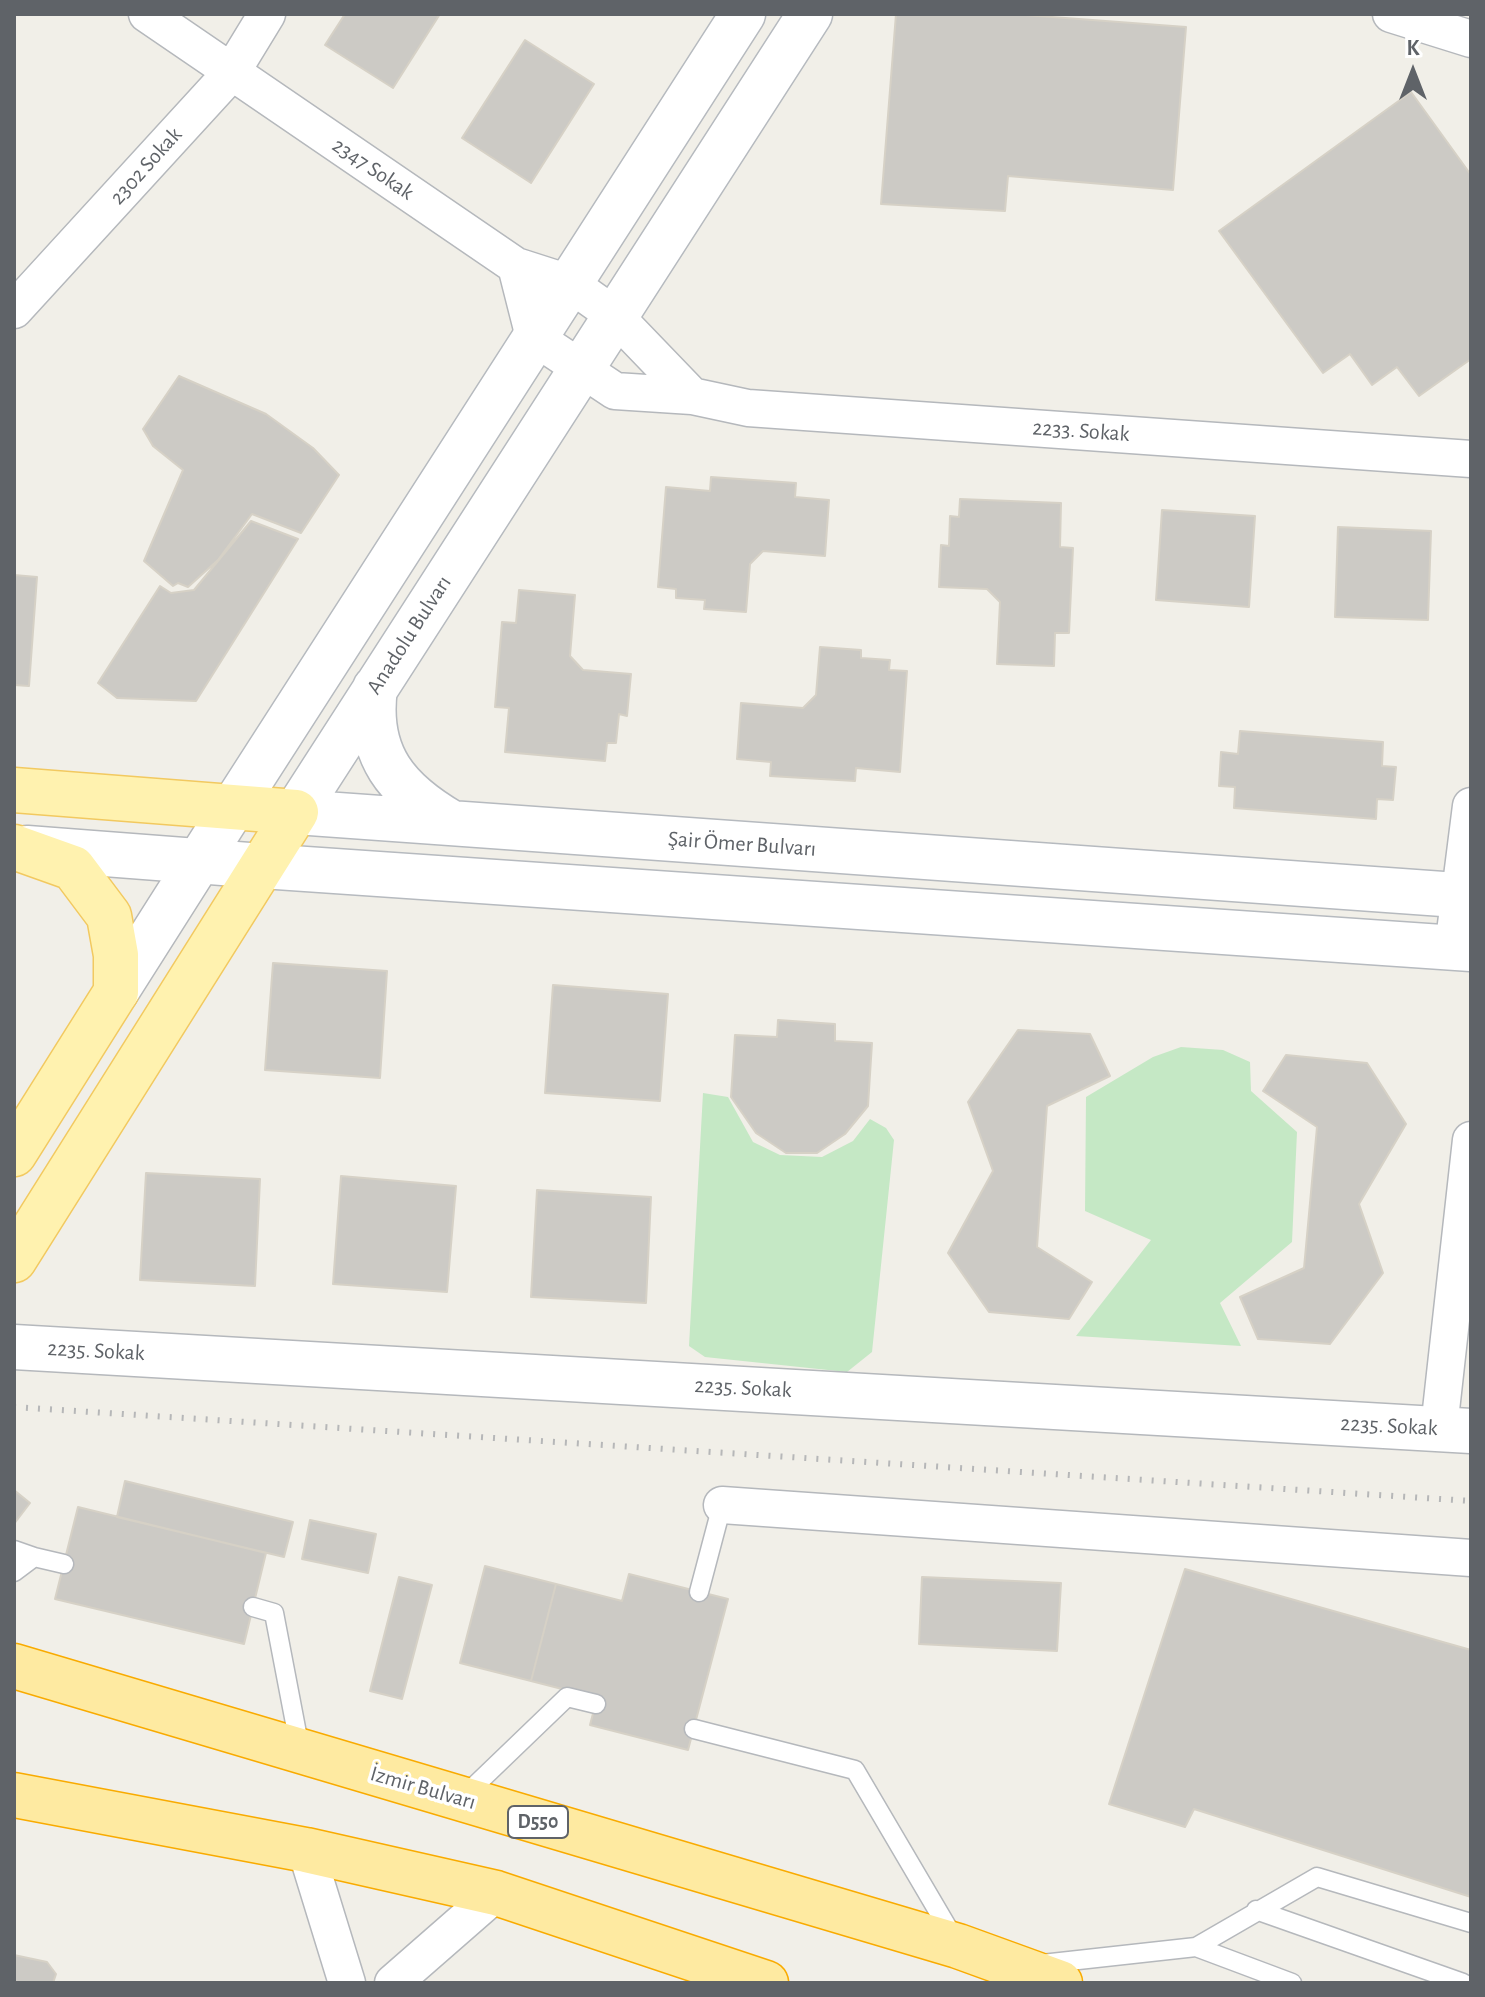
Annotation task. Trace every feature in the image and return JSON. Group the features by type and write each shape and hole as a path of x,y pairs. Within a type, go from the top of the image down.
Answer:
{"highway":[{"name":"İzmir Bulvarı","path":"14,1666 958,1946 1060,1983"},
{"path":"14,1795 306,1850 496,1893 766,1983"}],"main road":[{"path":"14,1154 199,860 743,14"},
{"name":"Anadolu Bulvarı","path":"14,1260 375,688 810,14"},
{"path":"375,688 373,707 378,748 394,779 423,806 452,823"},
{"name":"Şair Ömer Bulvarı","path":"14,790 1465,896"},
{"path":"17,848 1462,948"},
{"path":"17,848 73,868 109,916 116,955 116,992"},
{"name":"2235. Sokak","path":"14,1347 1455,1430"}],"street":[{"name":"2347 Sokak","path":"147,14 516,266 569,283"},
{"name":"2302 Sokak","path":"14,310 231,73 267,14"},
{"path":"1391,14 1471,39"},
{"path":"516,266 534,337"},
{"path":"569,283 614,315 692,396"},
{"name":"2233. Sokak","path":"534,337 615,391 692,396 748,408 1471,459"},
{"path":"1462,948 1471,806"},
{"path":"1455,1430 1471,1140"},
{"path":"722,1505 1471,1558"},
{"path":"306,1850 347,1983"},
{"path":"393,1983 496,1893"}],"lane":[{"path":"699,1592 722,1505"},
{"path":"14,1550 64,1564"},
{"path":"14,1572 34,1557"},
{"path":"253,1607 274,1613 301,1752"},
{"path":"461,1799 567,1697 596,1704"},
{"path":"694,1729 855,1770 958,1946"},
{"path":"1016,1967 1196,1947 1317,1877 1471,1923"},
{"path":"1256,1910 1463,1983"},
{"path":"1196,1947 1292,1983"}],"green space":[{"path":"1181,1047 1223,1050 1250,1062 1251,1091 1297,1132 1292,1242 1220,1303 1241,1346 1076,1336 1151,1240 1085,1211 1086,1097 1153,1057"},
{"path":"703,1093 728,1097 753,1142 780,1155 822,1157 853,1141 870,1119 886,1128 894,1140 872,1352 847,1372 705,1357 689,1346"}],"building":[{"path":"345,14 440,14 393,88 325,45"},
{"path":"896,14 1012,14 1186,27 1173,190 1008,176 1005,211 881,204"},
{"path":"525,40 594,84 531,183 462,138"},
{"path":"1411,92 1471,175 1471,359 1419,396 1397,367 1372,385 1350,354 1323,373 1219,231"},
{"path":"179,376 266,414 313,448 339,475 301,533 252,514 218,560 188,587 178,583 173,586 144,561 183,470 153,446 143,429"},
{"path":"711,477 796,483 795,497 829,500 825,556 763,551 750,564 746,612 704,609 705,600 676,598 676,589 658,587 666,487 710,491"},
{"path":"960,499 1061,503 1060,547 1073,548 1069,633 1055,633 1054,666 997,664 1000,602 987,589 939,587 941,545 949,546 950,516 959,517"},
{"path":"1162,510 1255,516 1249,607 1156,600"},
{"path":"251,521 298,539 196,701 117,698 98,683 160,586 171,593 194,590"},
{"path":"1338,527 1431,531 1428,620 1335,617"},
{"path":"14,575 37,577 29,686 14,685"},
{"path":"519,590 575,595 570,656 583,670 631,674 627,716 619,714 616,743 607,743 605,761 505,752 509,708 495,707 502,622 516,623"},
{"path":"820,647 861,650 861,658 890,660 889,670 907,671 900,772 856,768 855,781 770,776 771,762 737,759 741,703 803,708 816,695"},
{"path":"1240,731 1383,742 1382,766 1396,767 1393,800 1377,799 1376,819 1234,808 1235,787 1219,786 1221,752 1238,754"},
{"path":"273,963 387,971 380,1078 265,1070"},
{"path":"553,985 668,994 660,1101 545,1093"},
{"path":"778,1020 835,1024 835,1041 872,1043 868,1106 845,1134 817,1153 786,1153 756,1133 731,1097 735,1035 777,1037"},
{"path":"1018,1030 1090,1034 1110,1076 1047,1106 1037,1247 1092,1282 1069,1319 989,1312 948,1253 993,1171 968,1102"},
{"path":"1286,1055 1367,1063 1406,1124 1359,1204 1383,1273 1330,1344 1258,1339 1240,1297 1304,1268 1317,1127 1263,1091"},
{"path":"146,1173 260,1179 255,1286 140,1280"},
{"path":"341,1176 456,1186 447,1292 333,1284"},
{"path":"537,1190 651,1197 646,1303 531,1297"},
{"path":"125,1481 293,1522 284,1557 117,1517"},
{"path":"14,1490 30,1503 14,1524"},
{"path":"78,1507 266,1553 244,1644 55,1599"},
{"path":"310,1520 376,1534 368,1573 302,1559"},
{"path":"485,1566 556,1584 531,1681 460,1663"},
{"path":"1185,1569 1471,1650 1471,1897 1194,1809 1185,1827 1109,1804"},
{"path":"629,1574 728,1599 688,1750 590,1725 597,1698 531,1681 556,1584 622,1601"},
{"path":"399,1577 432,1585 402,1699 370,1691"},
{"path":"922,1577 1061,1583 1057,1651 919,1644"},
{"path":"14,1955 47,1962 56,1974 53,1983 14,1983"}],"railway":[{"path":"14,1407 1471,1501"}]}
